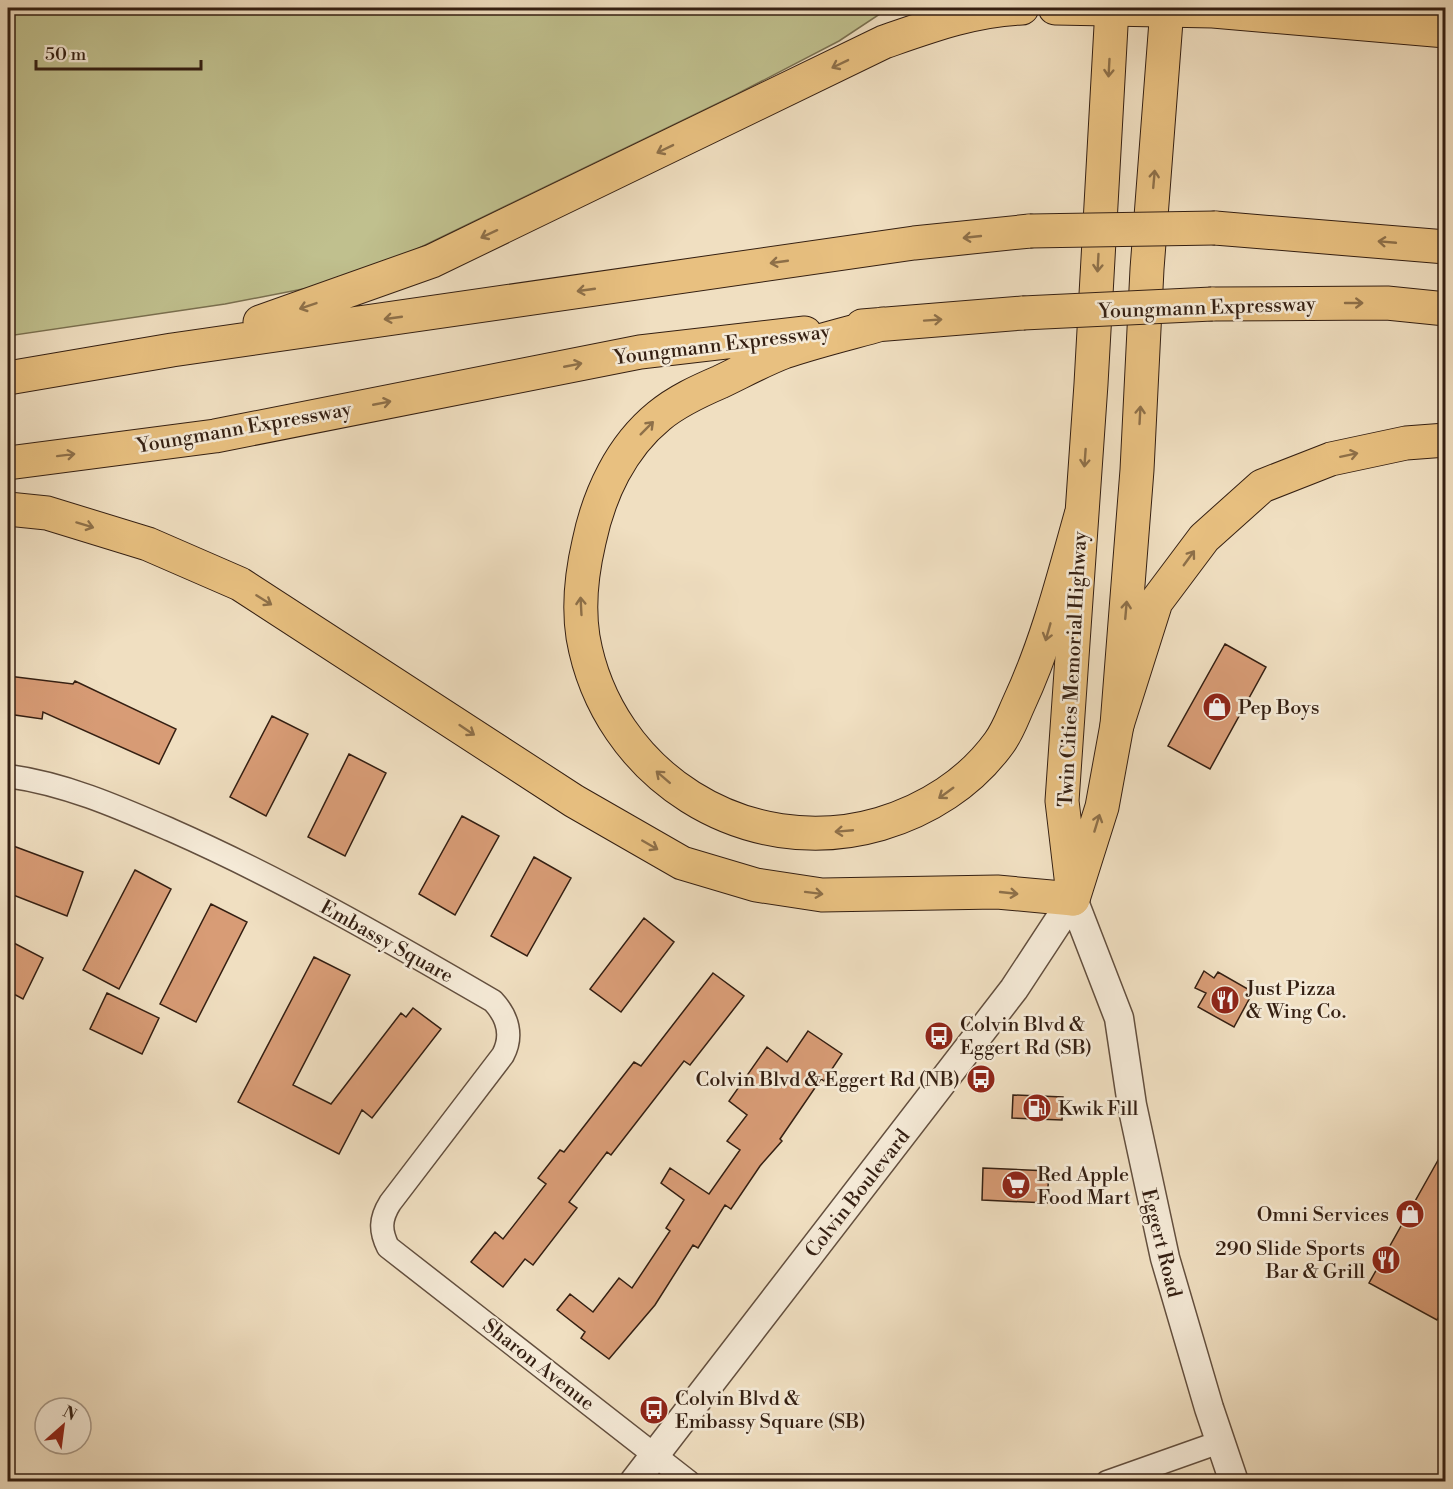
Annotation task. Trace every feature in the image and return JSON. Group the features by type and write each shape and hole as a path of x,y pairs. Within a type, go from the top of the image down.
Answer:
{"main road":[{"path":"172,350 307,307 432,261 884,42 942,8"},
{"path":"884,42 952,18 991,9 1022,8"},
{"path":"1055,8 1167,8 1446,31"},
{"name":"Twin Cities Memorial Highway","path":"1073,899 1102,807 1117,725 1137,470 1147,269 1167,8"},
{"name":"Twin Cities Memorial Highway","path":"1073,899 1062,801 1112,9"},
{"path":"8,378 172,350 914,243 1030,231 1215,228 1446,247"},
{"name":"Youngmann Expressway","path":"8,463 215,436 640,352 882,324 1023,313 1212,304 1387,303 1446,309"},
{"path":"882,324 783,353 690,396 659,416 633,442 614,469 591,530 584,563 581,597 583,637 595,680 616,722 637,753 662,777 691,799 738,821 779,832 823,833 859,830 900,818 936,801 970,777 1006,731 1040,658 1081,515"},
{"path":"1117,725 1156,602 1204,538 1262,486 1331,459 1406,443 1446,440"},
{"path":"8,509 47,513 148,544 240,584 574,801 682,863 756,885 822,895 997,892 1073,899"}],"street":[{"name":"Embassy Square","path":"8,776 75,790 195,840 366,928 493,1001 499,1008 507,1024 508,1045 504,1055 390,1203 382,1222 381,1233 388,1247"},
{"name":"Eggert Road","path":"1073,899 1119,1018 1128,1084 1150,1196 1185,1333 1234,1482"},
{"name":"Colvin Boulevard","path":"634,1482 1014,989 1073,899"},
{"name":"Sharon Avenue","path":"388,1247 690,1482"},
{"path":"1107,1482 1220,1442"}],"green space":[{"path":"8,8 889,8 839,41 735,95 388,263 313,287 225,304 8,336"}],"building":[{"name":"Pep Boys","path":"1225,644 1266,667 1210,769 1168,746"},
{"path":"8,676 73,684 75,681 176,729 159,764 43,712 42,719 8,714"},
{"path":"272,716 308,734 266,816 230,797"},
{"path":"349,754 386,773 345,856 308,837"},
{"path":"462,816 499,836 455,915 419,894"},
{"path":"8,844 83,872 67,916 8,893"},
{"path":"534,857 571,878 527,956 491,936"},
{"path":"135,870 171,889 119,989 83,970"},
{"path":"211,904 247,922 196,1022 160,1004"},
{"path":"644,918 674,942 621,1012 590,989"},
{"path":"8,940 43,958 23,999 8,991"},
{"path":"314,957 350,975 293,1085 331,1104 401,1013 406,1017 413,1008 441,1029 372,1118 362,1110 339,1154 238,1102"},
{"name":"Just Pizza & Wing Co.","path":"1204,971 1214,978 1218,972 1253,992 1234,1027 1198,1007 1206,993 1195,988"},
{"path":"713,973 744,996 690,1065 684,1061 611,1155 607,1152 569,1202 577,1208 533,1265 525,1259 503,1287 471,1262 495,1232 503,1239 546,1184 538,1178 560,1150 564,1152 634,1062 641,1066"},
{"path":"107,993 159,1018 142,1054 90,1029"},
{"path":"808,1031 842,1054 824,1081 821,1079 780,1139 782,1141 760,1166 731,1209 725,1205 698,1248 693,1245 655,1305 609,1359 581,1338 585,1332 557,1310 570,1294 593,1312 619,1278 632,1288 670,1231 666,1228 684,1200 661,1183 670,1168 709,1194 740,1150 727,1141 747,1115 729,1101 767,1047 787,1062"},
{"name":"Kwik Fill","path":"1013,1095 1063,1097 1062,1120 1012,1118"},
{"path":"1446,1146 1446,1305 1437,1320 1369,1283"},
{"name":"Red Apple Food Mart","path":"983,1168 1049,1171 1047,1203 982,1200"}],"place":[{"name":"Pep Boys","path":"1217,707"},
{"name":"Just Pizza & Wing Co.","path":"1225,1000"},
{"name":"Colvin Blvd & Eggert Rd (SB)","path":"939,1036"},
{"name":"Colvin Blvd & Eggert Rd (NB)","path":"981,1079"},
{"name":"Kwik Fill","path":"1037,1108"},
{"name":"Red Apple Food Mart","path":"1016,1185"},
{"name":"Omni Services","path":"1410,1214"},
{"name":"290 Slide Sports Bar & Grill","path":"1386,1260"},
{"name":"Colvin Blvd & Embassy Square (SB)","path":"654,1410"}]}
